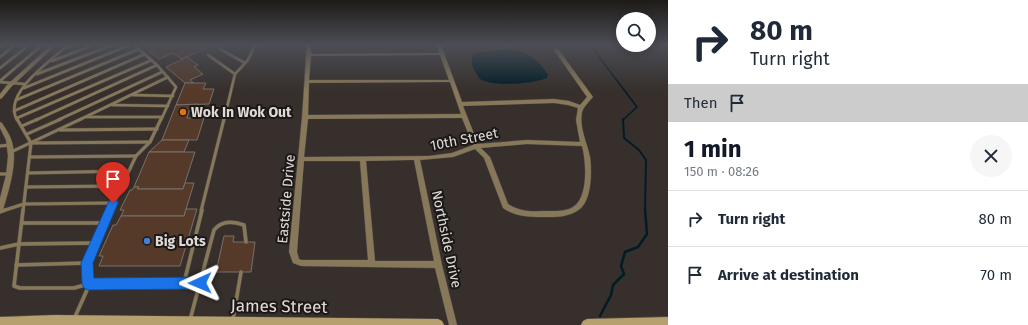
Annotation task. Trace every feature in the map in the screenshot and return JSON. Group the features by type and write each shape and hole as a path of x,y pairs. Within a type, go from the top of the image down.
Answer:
{"street":[{"path":"0,97 3,90 37,60"},
{"name":"Eastside Drive","path":"308,60 305,117 293,252 296,261 301,263 438,265"},
{"path":"443,60 476,146 487,157 505,206 520,214 563,213 578,208 582,201 588,176 587,158 578,125 578,115 581,107 590,97 563,60"},
{"path":"307,82 451,81"},
{"path":"459,104 569,102 581,107"},
{"path":"305,117 464,116"},
{"path":"0,124 10,149 8,174 2,192 0,211"},
{"name":"10th Street","path":"301,159 363,160 417,158 453,155 476,146 527,142 584,144"},
{"name":"Northside Drive","path":"417,158 438,265 453,325"},
{"path":"363,160 372,264"},
{"name":"James Street","path":"0,324 53,323 73,320 233,324 438,325"},
{"path":"587,325 661,324"}],"lane":[{"path":"0,68 10,60"},
{"path":"0,81 24,60"},
{"path":"56,60 51,62 25,84 13,106 17,118 31,143 14,286 20,288 74,288 88,284 200,283"},
{"path":"34,76 74,60"},
{"path":"22,88 92,60"},
{"path":"16,100 112,60"},
{"path":"14,110 131,60"},
{"path":"73,320 88,284 87,263 95,243 128,171 136,156 150,142 176,87 152,60"},
{"path":"17,118 152,60"},
{"path":"217,60 236,74"},
{"path":"240,60 245,63"},
{"path":"184,283 236,74 247,60"},
{"path":"22,126 157,65"},
{"path":"26,134 162,72"},
{"path":"0,146 10,149 31,143 168,77"},
{"path":"0,81 25,84"},
{"path":"130,95 173,96"},
{"path":"110,105 168,106"},
{"path":"84,117 162,117"},
{"path":"58,130 156,129"},
{"path":"31,143 150,142"},
{"path":"30,157 136,156"},
{"path":"28,173 128,171"},
{"path":"0,174 8,174"},
{"path":"26,187 122,186"},
{"path":"0,211 24,204 113,203"},
{"path":"189,322 214,230 217,226 224,222 235,221 244,225 246,242"},
{"path":"22,223 104,223"},
{"path":"0,248 19,244 95,243"},
{"path":"16,265 87,263"},
{"path":"233,324 241,272"}],"water":[{"path":"536,60 548,75 547,78 532,82 503,84 486,82 480,79 472,64 472,61"}],"building":[{"path":"180,60 191,60 198,65 194,67 203,74 190,80 194,83 185,83 166,67"},
{"path":"185,83 206,83 203,89 214,89 209,104 176,105"},
{"path":"198,104 195,111 189,111 187,118 204,118 197,140 162,140 176,105"},
{"path":"162,140 189,140 184,152 149,152"},
{"path":"149,152 195,152 183,189 137,189 139,187 134,187"},
{"path":"185,183 194,183 184,216 121,216 124,210 120,210 130,190 134,187 139,187 137,189 183,189"},
{"name":"Big Lots","path":"186,209 197,209 180,266 99,266 103,256 99,256 113,225 116,225 121,216 184,216"},
{"path":"224,236 234,236 233,242 255,242 251,272 216,272"}],"waterway":[{"path":"601,60 637,107 623,120"},
{"path":"623,120 624,138 639,150 646,160 645,210"},
{"path":"600,316 611,295 613,285 624,274 621,266 625,252 638,247 647,234 645,210"}],"place":[{"name":"Wok In Wok Out","path":"183,112"},
{"name":"Big Lots","path":"147,241"}],"route":[{"path":"113,203 87,263 88,284 200,283"}]}
